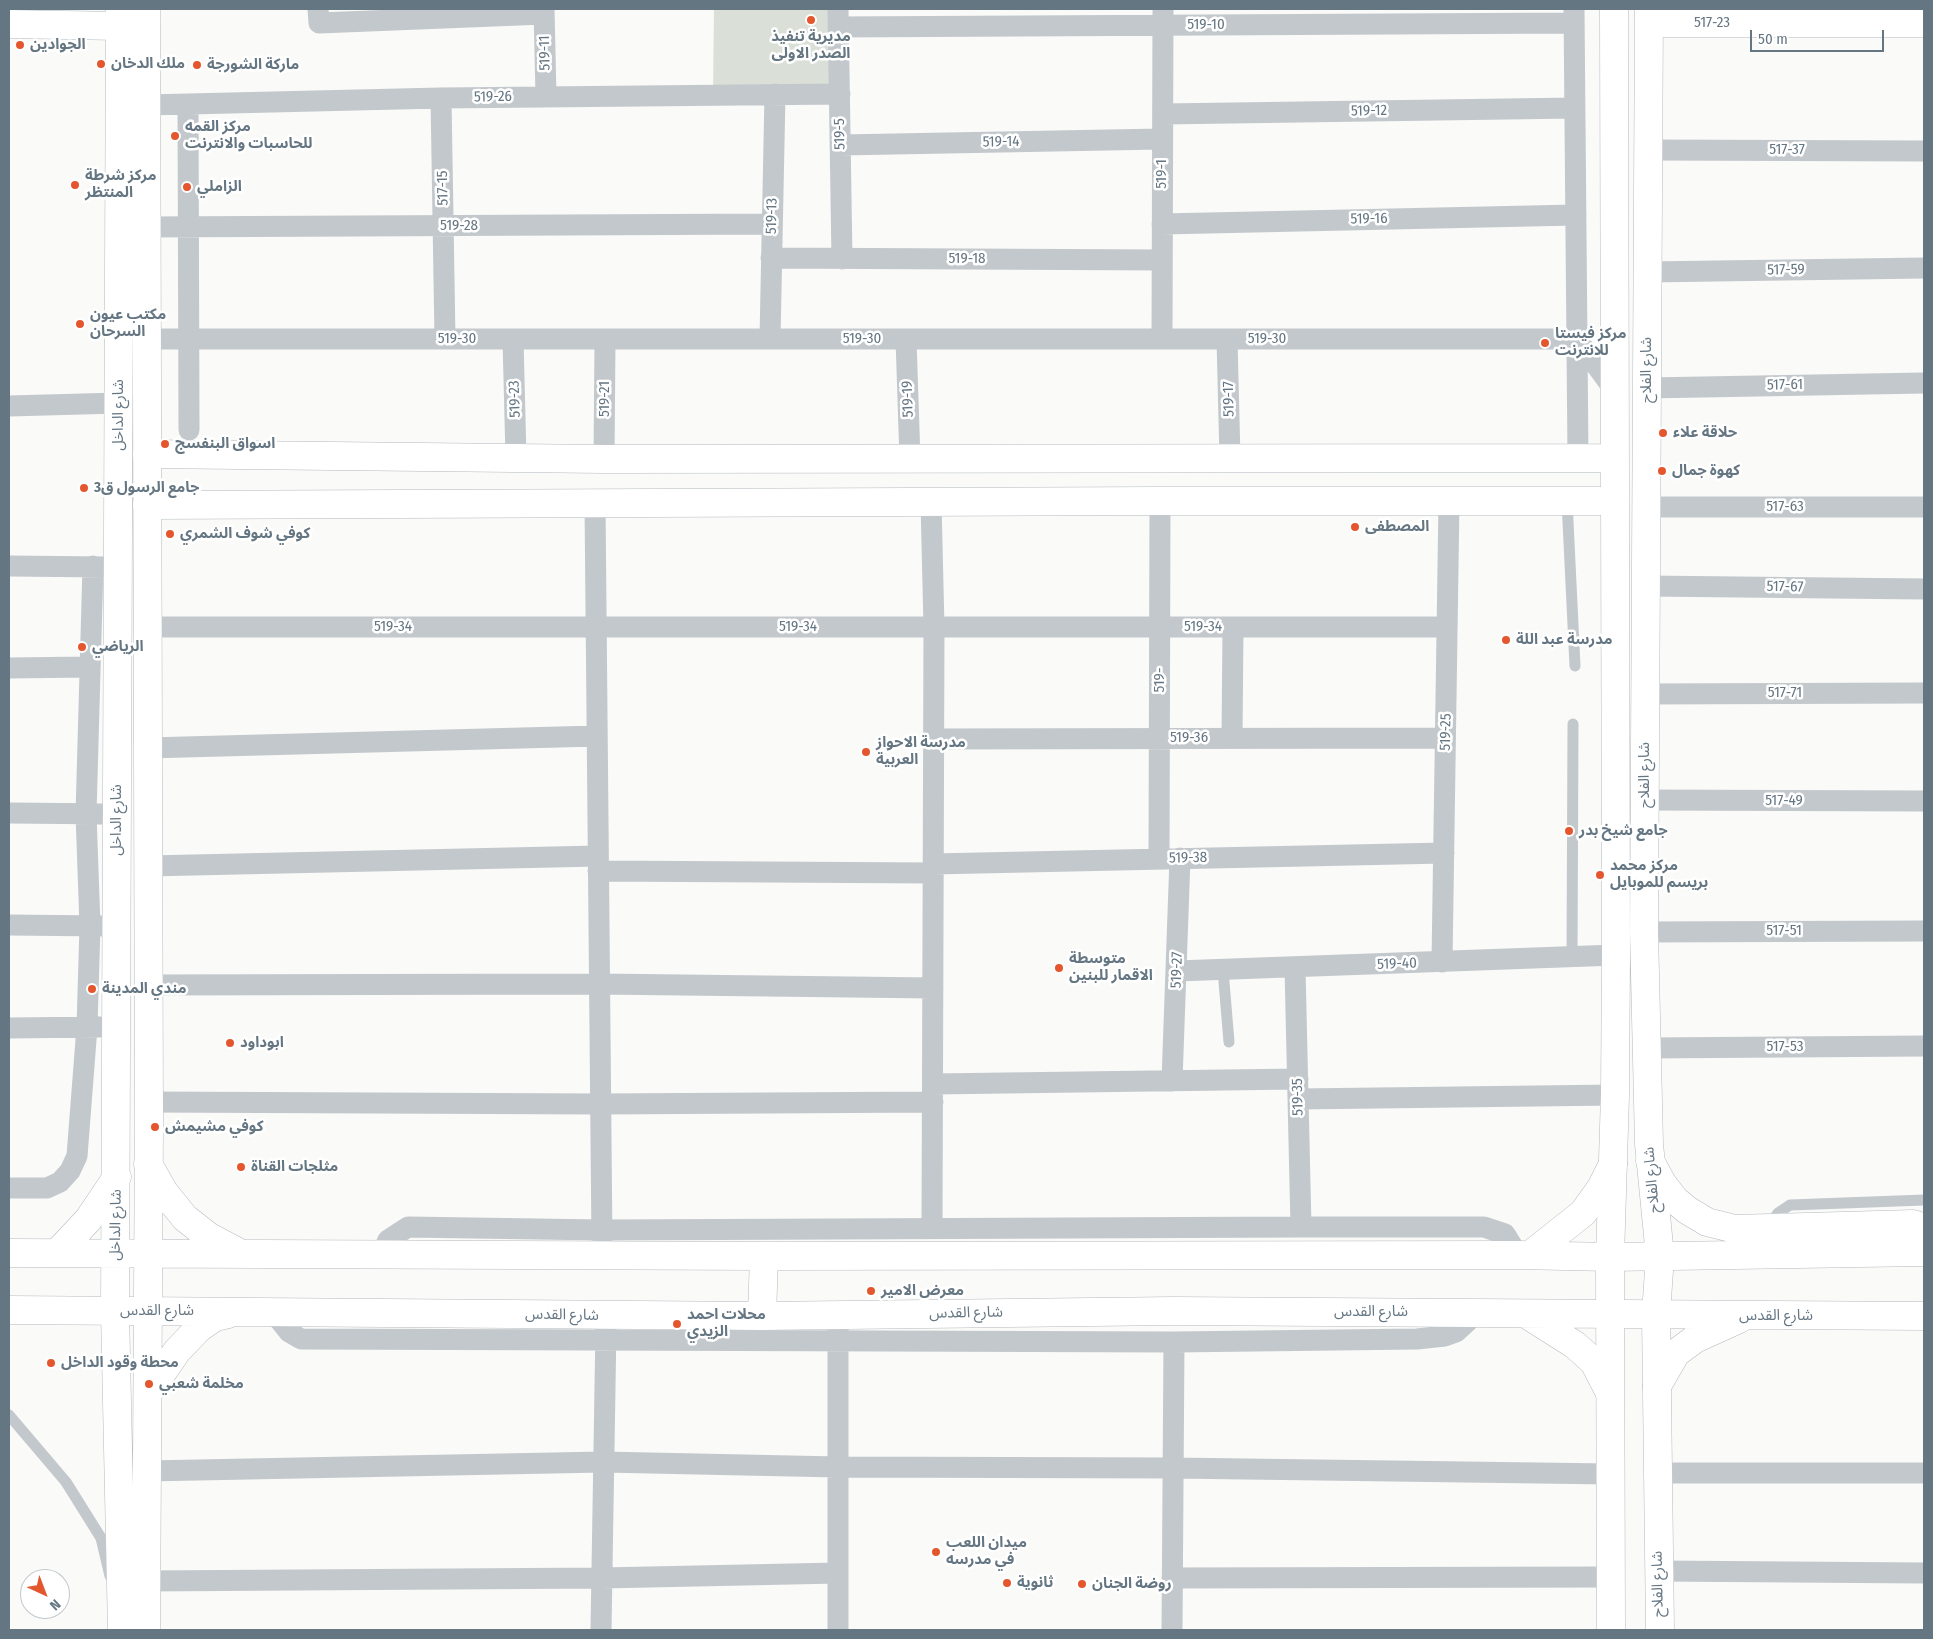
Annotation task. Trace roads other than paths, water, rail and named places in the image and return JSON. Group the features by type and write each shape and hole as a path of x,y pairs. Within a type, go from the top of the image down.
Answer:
{"main road":[{"name":"شارع الداخل","path":"146,9 148,627 148,1393 146,1630"},
{"name":"شارع الفلاح","path":"1611,1630 1610,1257 1615,1095 1616,955 1614,9"},
{"name":"شارع الفلاح","path":"1649,16 1650,150 1647,272 1644,932 1650,1161 1660,1256 1656,1314 1657,1572 1660,1630"},
{"name":"517-23","path":"1649,16 1924,23"},
{"name":"شارع الداخل","path":"120,18 119,403 106,566 117,814 118,1027 115,1311 122,1625"},
{"path":"9,24 120,18"},
{"path":"147,454 866,460 1615,458"},
{"path":"865,502 866,460"},
{"path":"147,505 595,502 1616,502"},
{"path":"1650,1161 1662,1183 1675,1200 1707,1222 1735,1229 1922,1219"},
{"path":"148,1164 164,1192 185,1218 208,1236 239,1253"},
{"path":"1524,1255 1583,1213 1601,1188 1613,1164"},
{"path":"58,1252 88,1220 117,1177"},
{"path":"9,1253 382,1253 602,1242 764,1256 1524,1255 1610,1257 1924,1252"},
{"path":"762,1316 764,1256"},
{"name":"شارع القدس","path":"9,1310 274,1312 606,1327 762,1316 838,1328 1174,1311 1924,1316"},
{"path":"148,1393 177,1351 199,1328 215,1317 244,1312"},
{"path":"1524,1313 1568,1340 1594,1362 1610,1393"},
{"path":"1657,1386 1676,1353 1695,1339 1746,1316"}],"street":[{"path":"318,16 544,12"},
{"name":"519-11","path":"544,12 546,96"},
{"path":"1574,16 1578,458"},
{"name":"519-10","path":"838,18 1574,16"},
{"name":"519-1","path":"1162,339 1163,17"},
{"name":"519-5","path":"838,18 842,259"},
{"name":"519-13","path":"770,339 775,94"},
{"name":"519-26","path":"146,105 546,96 840,94"},
{"name":"517-15","path":"441,98 445,339"},
{"path":"188,104 190,227 189,430"},
{"name":"519-12","path":"1162,114 1575,108"},
{"name":"519-14","path":"840,145 1162,138"},
{"name":"517-37","path":"1650,150 1924,151"},
{"name":"519-16","path":"1162,224 1576,215"},
{"name":"519-28","path":"147,227 772,224"},
{"name":"519-18","path":"771,258 1162,260"},
{"name":"517-59","path":"1647,272 1924,268"},
{"path":"1577,338 1615,390"},
{"name":"519-30","path":"147,339 1577,338"},
{"name":"519-23","path":"513,339 516,458"},
{"name":"519-21","path":"604,459 605,339"},
{"name":"519-19","path":"906,339 910,460"},
{"name":"519-17","path":"1228,339 1230,459"},
{"name":"517-61","path":"1647,388 1924,383"},
{"path":"9,406 119,403"},
{"name":"519-","path":"1160,501 1160,739 1170,858"},
{"name":"519-25","path":"1442,962 1449,501"},
{"path":"595,502 602,1242 932,1227 1484,1227 1506,1234 1524,1255"},
{"path":"931,502 934,627 932,1227"},
{"name":"517-63","path":"1646,506 1924,507"},
{"path":"9,566 106,566 90,667 86,814 90,926 87,1027 78,1156 70,1171 60,1182 47,1188 9,1188"},
{"name":"517-67","path":"1646,586 1924,589"},
{"name":"519-34","path":"148,627 1447,627"},
{"path":"1232,738 1233,627"},
{"path":"9,668 90,667"},
{"name":"517-71","path":"1645,694 1924,693"},
{"path":"147,748 597,736"},
{"name":"519-36","path":"933,739 1445,738"},
{"name":"517-49","path":"1645,800 1924,801"},
{"path":"9,813 117,814"},
{"name":"519-38","path":"148,866 598,864 933,868 1170,858 1444,853"},
{"name":"519-27","path":"1170,858 1177,971 1172,1081"},
{"path":"9,925 118,926"},
{"name":"517-51","path":"1644,932 1924,931"},
{"name":"519-40","path":"1177,971 1616,955"},
{"name":"519-35","path":"1295,968 1301,1227"},
{"path":"148,985 599,984 933,988"},
{"path":"9,1028 118,1027"},
{"name":"517-53","path":"1646,1048 1924,1046"},
{"path":"148,1102 600,1104 933,1093 1172,1081 1298,1089 1615,1095"},
{"path":"601,1630 606,1327 838,1328 1174,1342 1417,1339 1445,1336 1456,1332 1467,1322 1471,1313"},
{"path":"838,1328 838,1630"},
{"path":"1172,1630 1174,1342"},
{"path":"147,1472 603,1462 838,1467 1173,1468 1611,1474"},
{"path":"1658,1473 1924,1473"},
{"path":"1657,1572 1924,1573"},
{"path":"146,1581 602,1578 838,1573"},
{"path":"1172,1578 1611,1577"}],"lane":[{"path":"1567,501 1575,666"},
{"path":"1572,956 1573,724"},
{"path":"1223,970 1229,1042"},
{"path":"9,1415 66,1482 101,1538 122,1625"}],"place":[{"name":"مديرية تنفيذ الصدر الاولى","path":"811,20"},
{"name":"الجوادين","path":"20,45"},
{"name":"ملك الدخان","path":"101,64"},
{"name":"ماركة الشورجة","path":"197,65"},
{"name":"مركز القمه للحاسبات والانترنت","path":"175,136"},
{"name":"مركز شرطة المنتظر","path":"75,185"},
{"name":"الزاملي","path":"187,187"},
{"name":"مكتب عيون السرحان","path":"80,324"},
{"name":"مركز فيستا للانترنت","path":"1545,343"},
{"name":"حلاقة علاء","path":"1663,433"},
{"name":"اسواق البنفسج","path":"165,444"},
{"name":"كهوة جمال","path":"1662,471"},
{"name":"جامع الرسول ق3","path":"84,488"},
{"name":"المصطفى","path":"1355,527"},
{"name":"كوفي شوف الشمري","path":"170,534"},
{"name":"مدرسة عبد اللة","path":"1506,640"},
{"name":"الرياضي","path":"82,647"},
{"name":"مدرسة الاحواز العربية","path":"866,752"},
{"name":"جامع شيخ بدر","path":"1569,831"},
{"name":"مركز محمد بريسم للموبايل","path":"1600,875"},
{"name":"متوسطة الاقمار للبنين","path":"1059,968"},
{"name":"مندي المدينة","path":"92,989"},
{"name":"ابوداود","path":"230,1043"},
{"name":"كوفي مشيمش","path":"155,1127"},
{"name":"مثلجات القناة","path":"241,1167"},
{"name":"معرض الامير","path":"871,1291"},
{"name":"محلات احمد الزيدي","path":"677,1324"},
{"name":"محطة وقود الداخل","path":"51,1363"},
{"name":"مخلمة شعبي","path":"149,1384"},
{"name":"ميدان اللعب في مدرسه","path":"936,1552"},
{"name":"ثانوية","path":"1007,1583"},
{"name":"روضة الجنان","path":"1082,1584"}]}
